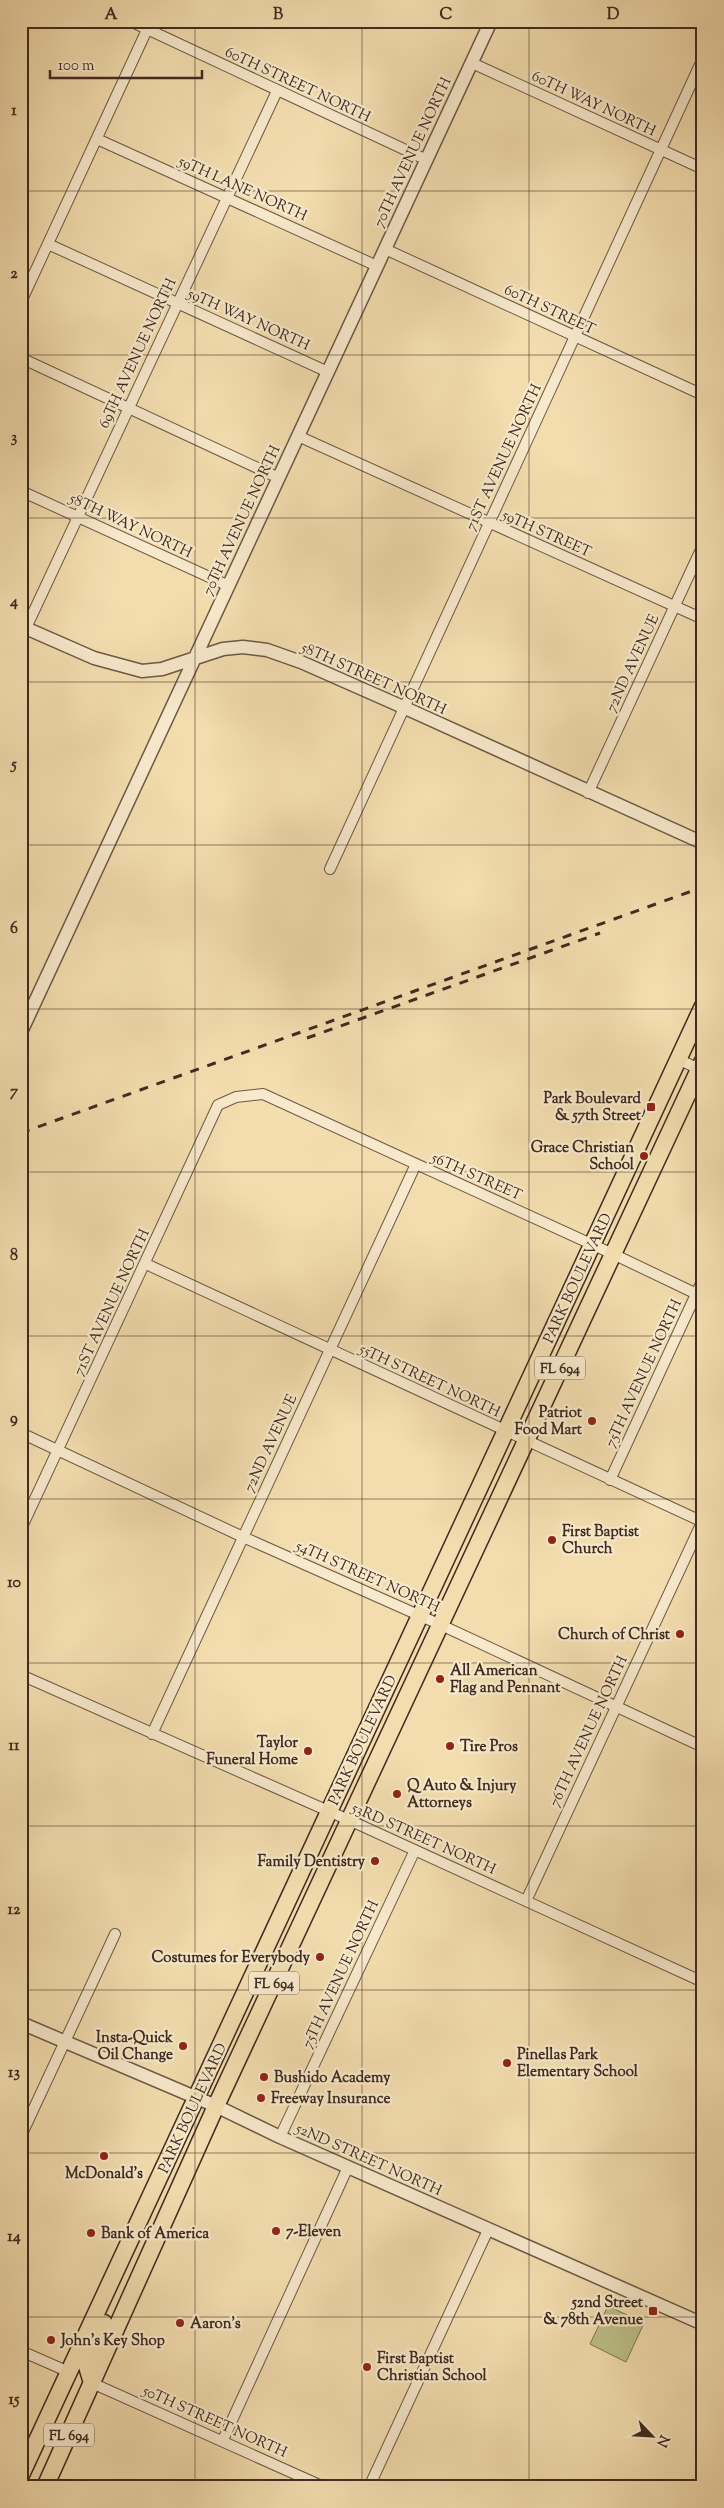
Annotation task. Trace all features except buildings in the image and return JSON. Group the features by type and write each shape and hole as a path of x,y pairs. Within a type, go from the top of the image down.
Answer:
{"main road":[{"name":"PARK BOULEVARD","path":"21,2475 703,1006"},
{"name":"PARK BOULEVARD","path":"45,2487 216,2106 702,1067"},
{"path":"58,2395 92,2383 86,2363 115,2296 110,2282"}],"street":[{"name":"60TH STREET NORTH","path":"130,21 149,25 277,91 427,160"},
{"name":"70TH AVENUE NORTH","path":"21,1032 491,21"},
{"path":"21,302 149,25"},
{"name":"71ST AVENUE NORTH","path":"330,869 703,58"},
{"name":"60TH WAY NORTH","path":"472,63 703,169"},
{"name":"69TH AVENUE NORTH","path":"24,627 78,517 127,407 277,91"},
{"name":"59TH LANE NORTH","path":"96,138 377,266"},
{"name":"59TH WAY NORTH","path":"48,244 328,372"},
{"name":"60TH STREET","path":"385,249 703,395"},
{"path":"21,358 279,478"},
{"name":"59TH STREET","path":"298,436 703,619"},
{"name":"58TH WAY NORTH","path":"21,491 229,586"},
{"name":"72ND AVENUE","path":"588,792 703,546"},
{"name":"58TH STREET NORTH","path":"24,627 94,658 142,671 162,669 223,649 243,647 267,650 307,665 403,707 703,843"},
{"path":"678,1059 702,1067"},
{"name":"56TH STREET","path":"236,1097 263,1094 592,1244 699,1296"},
{"name":"71ST AVENUE NORTH","path":"21,1529 146,1264 218,1105 236,1097"},
{"name":"72ND AVENUE","path":"152,1734 416,1164"},
{"name":"55TH STREET NORTH","path":"146,1264 702,1521"},
{"name":"75TH AVENUE NORTH","path":"610,1480 699,1296 703,1279"},
{"name":"54TH STREET NORTH","path":"21,1433 243,1537 441,1625 615,1708 703,1747"},
{"name":"76TH AVENUE NORTH","path":"526,1901 702,1521"},
{"name":"53RD STREET NORTH","path":"21,1675 415,1850 703,1982"},
{"name":"75TH AVENUE NORTH","path":"280,2137 415,1850"},
{"path":"21,2136 66,2042 114,1934"},
{"name":"52ND STREET NORTH","path":"21,2023 216,2106 280,2137 703,2324"},
{"path":"223,2440 348,2167"},
{"path":"369,2487 488,2230"},
{"path":"21,2351 68,2372"},
{"name":"50TH STREET NORTH","path":"92,2383 223,2440 324,2487"}],"green space":[{"path":"608,2306 644,2323 626,2362 590,2344"}],"railway":[{"path":"21,1133 703,887"},
{"path":"307,1038 600,933"}],"place":[{"name":"Park Boulevard & 57th Street","path":"651,1107"},
{"name":"Grace Christian School","path":"644,1156"},
{"name":"Patriot Food Mart","path":"592,1421"},
{"name":"First Baptist Church","path":"552,1540"},
{"name":"Church of Christ","path":"680,1634"},
{"name":"All American Flag and Pennant","path":"440,1679"},
{"name":"Tire Pros","path":"450,1746"},
{"name":"Taylor Funeral Home","path":"308,1751"},
{"name":"Q Auto & Injury Attorneys","path":"397,1794"},
{"name":"Family Dentistry","path":"375,1861"},
{"name":"Costumes for Everybody","path":"320,1957"},
{"name":"Insta-Quick Oil Change","path":"183,2046"},
{"name":"Pinellas Park Elementary School","path":"507,2063"},
{"name":"Bushido Academy","path":"264,2077"},
{"name":"Freeway Insurance","path":"261,2098"},
{"name":"McDonald's","path":"104,2156"},
{"name":"7-Eleven","path":"276,2231"},
{"name":"Bank of America","path":"91,2233"},
{"name":"52nd Street & 78th Avenue","path":"653,2311"},
{"name":"Aaron's","path":"180,2323"},
{"name":"John's Key Shop","path":"51,2340"},
{"name":"First Baptist Christian School","path":"367,2367"}]}
